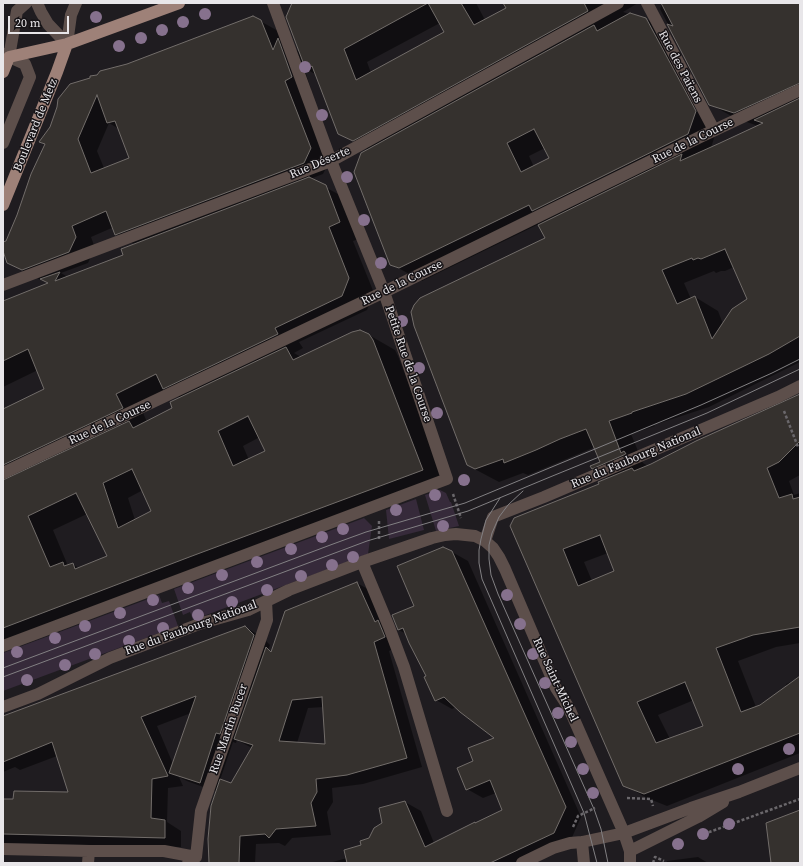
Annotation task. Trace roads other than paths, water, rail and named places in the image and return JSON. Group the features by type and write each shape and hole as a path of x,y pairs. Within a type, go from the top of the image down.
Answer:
{"main road":[{"path":"3,72 6,56 67,44 179,3"},
{"name":"Boulevard de Metz","path":"3,205 67,44"}],"street":[{"path":"3,143 30,77 25,64 6,56 16,11 26,3"},
{"path":"37,3 40,12 48,24 67,44"},
{"path":"67,44 71,15 76,3"},
{"name":"Petite Rue de la Course","path":"3,646 447,479 384,292 331,161 273,3"},
{"name":"Rue Déserte","path":"3,285 331,161 618,3"},
{"name":"Rue des Païens","path":"647,3 714,130"},
{"name":"Rue de la Course","path":"3,474 384,292 714,130 800,90"},
{"name":"Rue du Faubourg National","path":"3,707 38,694 110,658 202,623 248,610 289,590 378,556 445,535 456,534 480,539 493,518 778,397 800,386"},
{"name":"Rue Saint-Michel","path":"480,539 499,557 556,688 569,708 624,832 630,857"},
{"path":"362,562 404,667 447,811"},
{"name":"Rue Martin Bucer","path":"3,849 89,857 164,851 194,861 201,811 266,620 266,601"},
{"path":"522,863 553,848 624,832 739,792 800,768"},
{"path":"630,857 739,792"},
{"path":"582,842 584,863"}],"tram line":[{"path":"3,668 366,532 465,503 701,405 800,359"},
{"path":"3,677 367,541 468,511 707,413 800,369"},
{"path":"523,491 508,505 499,517 492,533 489,545 491,575 498,594 594,809 601,829 608,863"},
{"path":"500,498 486,520 481,539 479,563 482,579 584,813 597,863"}]}
